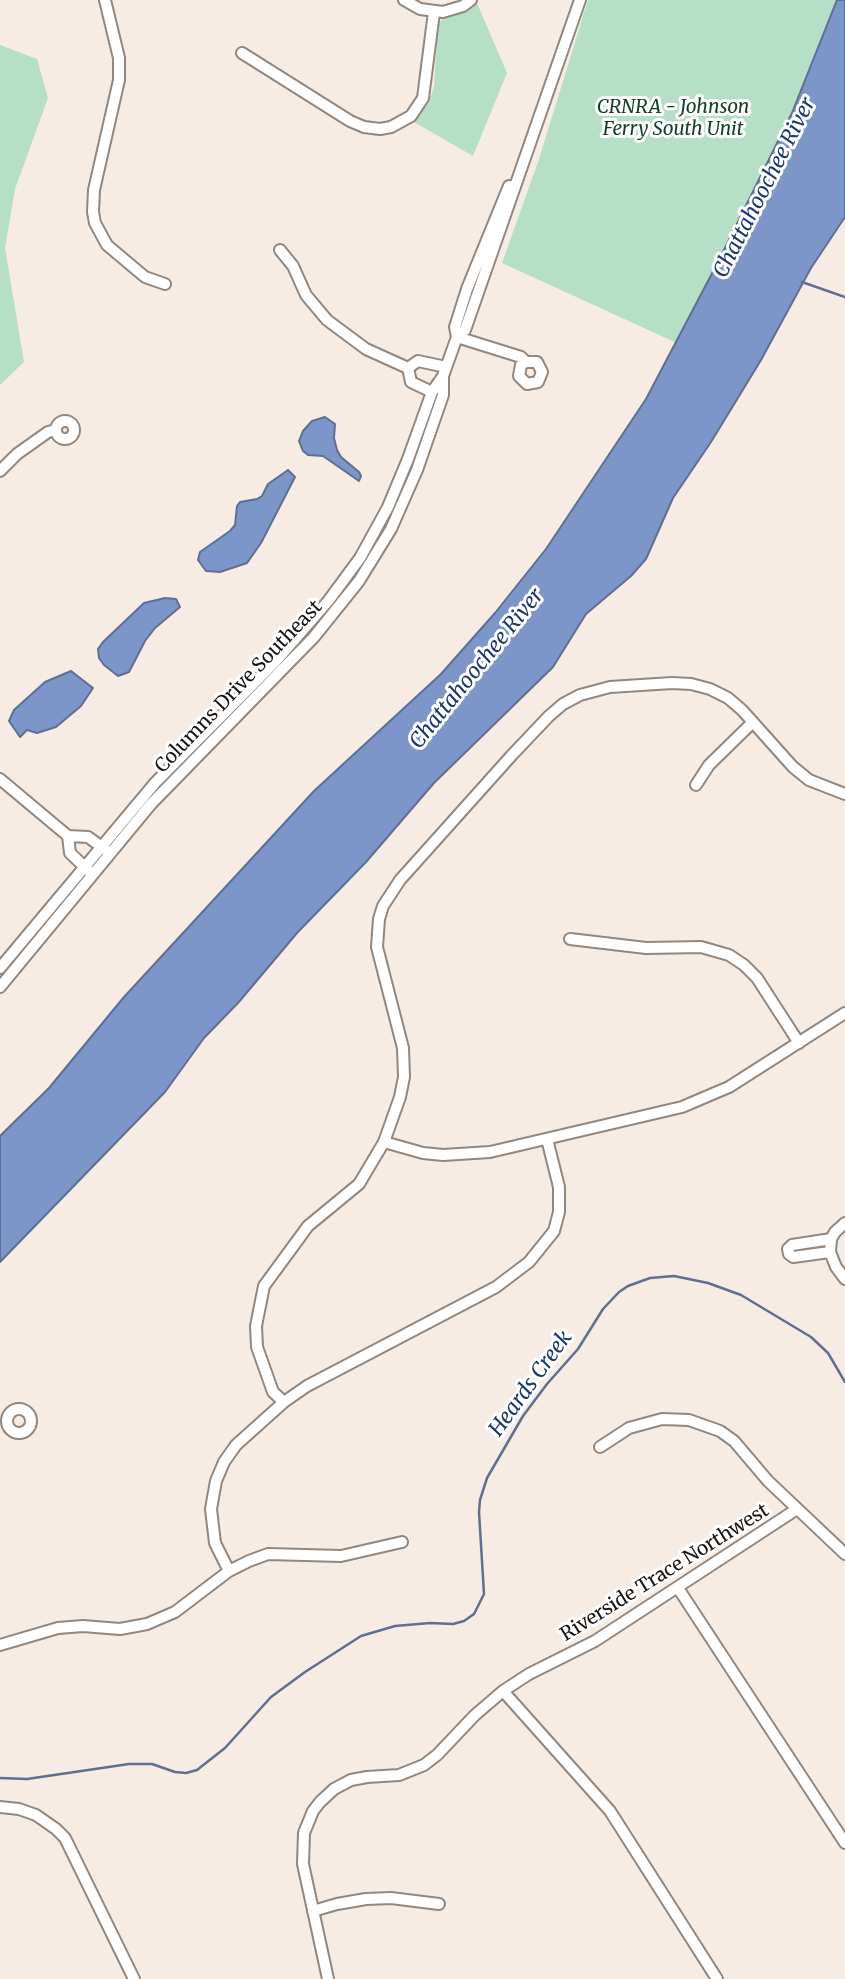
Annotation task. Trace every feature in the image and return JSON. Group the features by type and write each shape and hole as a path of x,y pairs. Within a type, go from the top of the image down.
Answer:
{"street":[{"path":"105,0 117,48 119,80 94,190 95,223 107,245 145,277 165,284"},
{"path":"404,0 434,12 451,10 471,0"},
{"name":"Columns Drive Southeast","path":"0,987 155,783 276,661 344,580 388,507 432,392 444,372 457,337 465,330 580,0"},
{"path":"242,53 350,121 364,127 391,127 411,116 423,98 434,12"},
{"path":"280,250 293,266 306,295 327,320 366,348 408,368"},
{"path":"457,337 521,356 526,362"},
{"path":"408,368 418,361 444,372"},
{"path":"408,368 411,382 432,392"},
{"name":"Columns Drive Southeast","path":"106,850 325,625 359,581 391,529 417,470 443,395 444,372"},
{"path":"0,471 17,454 48,432 56,430"},
{"path":"284,1402 273,1392 257,1347 256,1326 264,1286 308,1226 359,1184 383,1142 400,1097 404,1059 400,1031 379,960 377,935 383,906 400,880 549,716 580,695 610,687 672,683 710,689 743,710 793,767 809,780 845,794"},
{"path":"696,785 709,765 753,722"},
{"path":"0,779 68,836 88,837 106,850"},
{"path":"68,836 70,853 89,871"},
{"name":"Columns Drive Southeast","path":"0,968 89,871"},
{"path":"570,939 646,948 701,947 729,955 757,978 799,1043"},
{"path":"383,1142 423,1153 460,1155 490,1152 699,1102 729,1087 845,1013"},
{"path":"229,1571 219,1553 212,1531 211,1509 216,1481 224,1462 236,1445 284,1402 331,1372 496,1287 529,1262 554,1231 559,1212 559,1187 547,1139"},
{"path":"845,1223 831,1239 830,1252 845,1279"},
{"path":"830,1252 793,1257 788,1249 792,1245 831,1239"},
{"path":"600,1447 625,1430 648,1421 675,1418 701,1423 720,1431 734,1441 768,1481 845,1554"},
{"name":"Riverside Trace Northwest","path":"328,1979 303,1864 302,1845 307,1822 320,1802 334,1789 351,1780 399,1775 424,1765 503,1691 529,1674 595,1642 797,1509"},
{"path":"0,1645 58,1628 83,1626 120,1629 147,1624 174,1612 229,1571 268,1554 341,1556 401,1542"},
{"path":"678,1588 845,1843"},
{"path":"503,1691 610,1811 717,1979"},
{"path":"0,1807 19,1809 36,1815 47,1821 65,1838 134,1979"},
{"path":"313,1911 366,1899 391,1898 439,1904"}],"green space":[{"name":"CRNRA - Johnson Ferry South Unit","path":"588,0 845,0 845,13 681,345 502,263 539,159"},
{"path":"477,3 507,73 473,156 412,121 428,104 434,87 438,24 444,17 457,14"},
{"path":"0,45 37,59 48,98 15,189 5,248 24,362 0,385"}],"water":[{"name":"Chattahoochee River","path":"837,0 845,0 845,217 811,268 761,360 711,442 673,498 646,559 631,576 586,614 553,667 434,783 366,862 297,933 238,1003 204,1038 165,1092 0,1262 0,1136 49,1088 124,997 314,791 441,674 495,613 546,549 646,399 792,113"},
{"path":"325,417 335,424 337,450 341,457 359,472 359,481 323,456 308,455 303,451 299,441 303,431 312,421"},
{"path":"288,470 295,477 261,543 247,563 220,572 206,571 198,560 200,552 235,525 240,502 262,496 268,484"},
{"path":"165,598 176,599 180,607 155,628 129,672 118,676 104,665 99,658 98,649 144,603"},
{"path":"71,671 93,688 81,706 56,727 37,733 27,730 20,737 9,721 14,710 45,682"}],"waterway":[{"path":"802,282 845,297"},
{"name":"Heards Creek","path":"0,1778 27,1779 129,1764 152,1764 186,1773 197,1770 225,1748 271,1697 361,1636 395,1626 453,1624 474,1614 484,1594 479,1512 487,1478 523,1416 578,1349 603,1309 628,1286 650,1278 674,1276 708,1283 741,1295 811,1337 828,1353 845,1382"}]}
